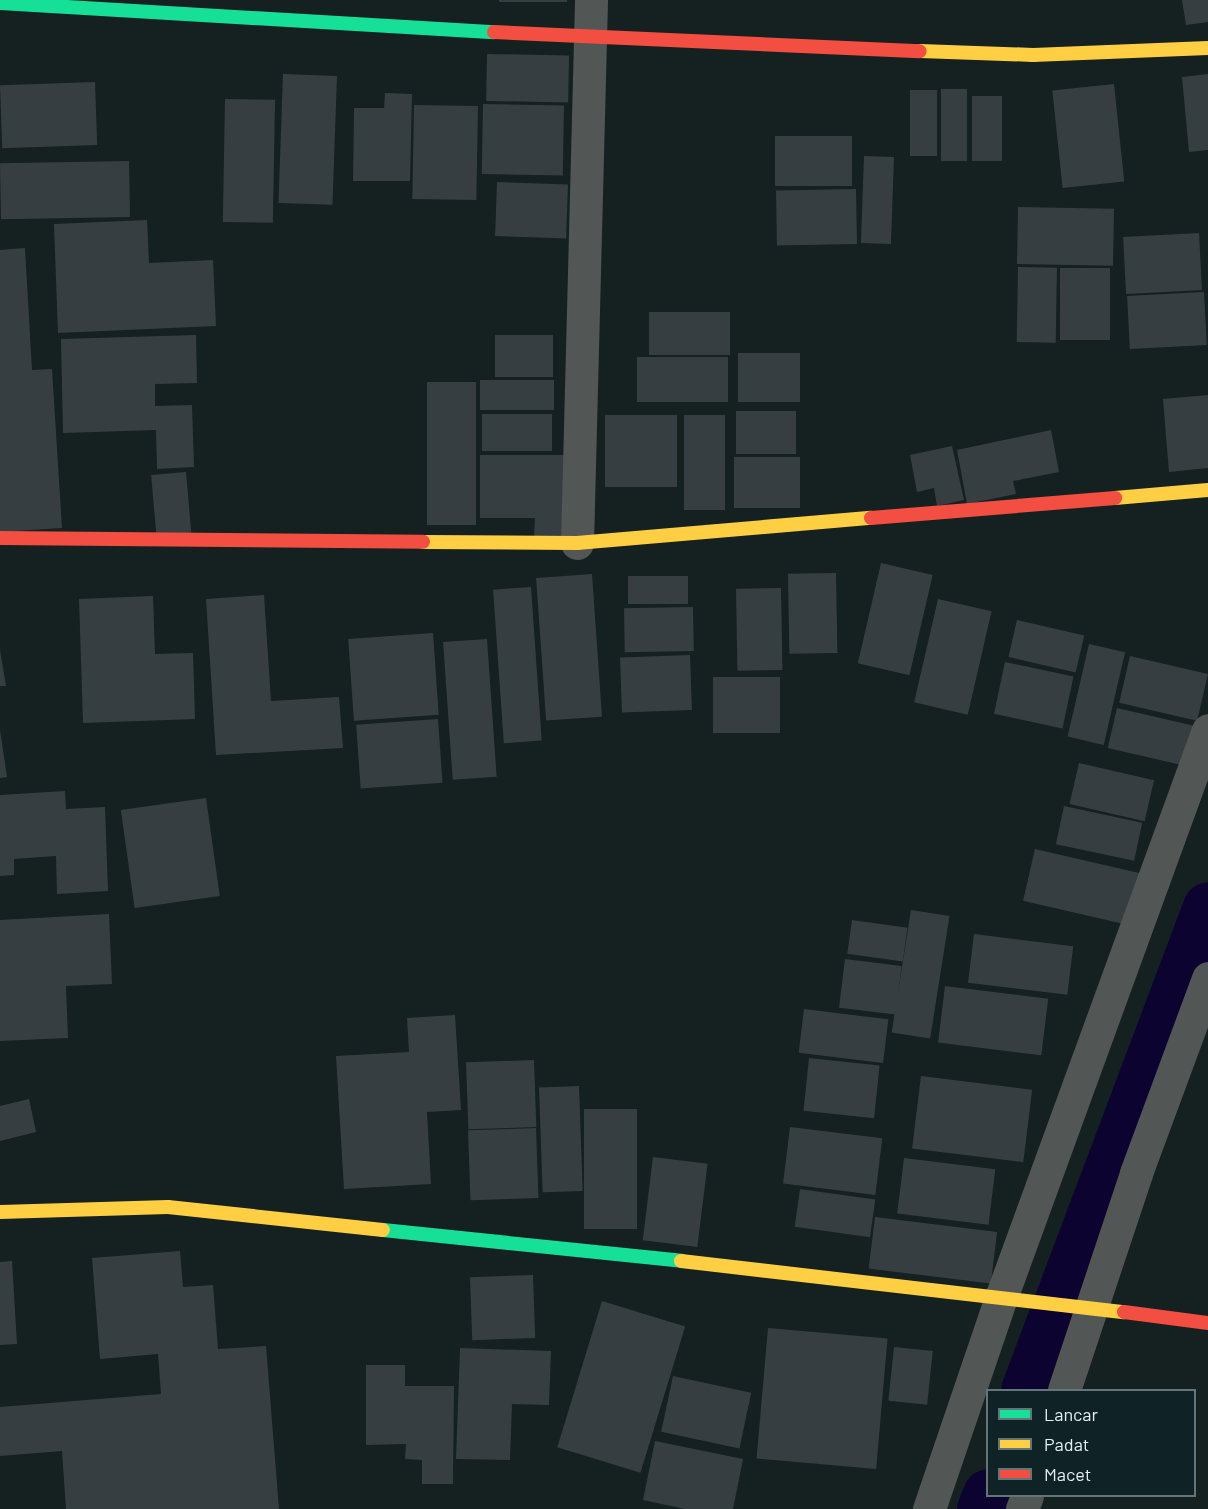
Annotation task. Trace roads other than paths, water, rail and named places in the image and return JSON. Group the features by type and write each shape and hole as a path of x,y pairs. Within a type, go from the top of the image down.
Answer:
{"street":[{"path":"577,543 591,0"},
{"path":"0,3 589,38 1033,55 1208,48"},
{"path":"0,538 577,543 1208,490"},
{"path":"929,1509 1208,730"},
{"path":"1064,1389 1087,1307 1208,978"},
{"path":"0,1212 168,1207 1007,1296 1208,1323"}],"waterway":[{"path":"1026,1389 1208,907"},
{"path":"982,1509 987,1497"}]}
